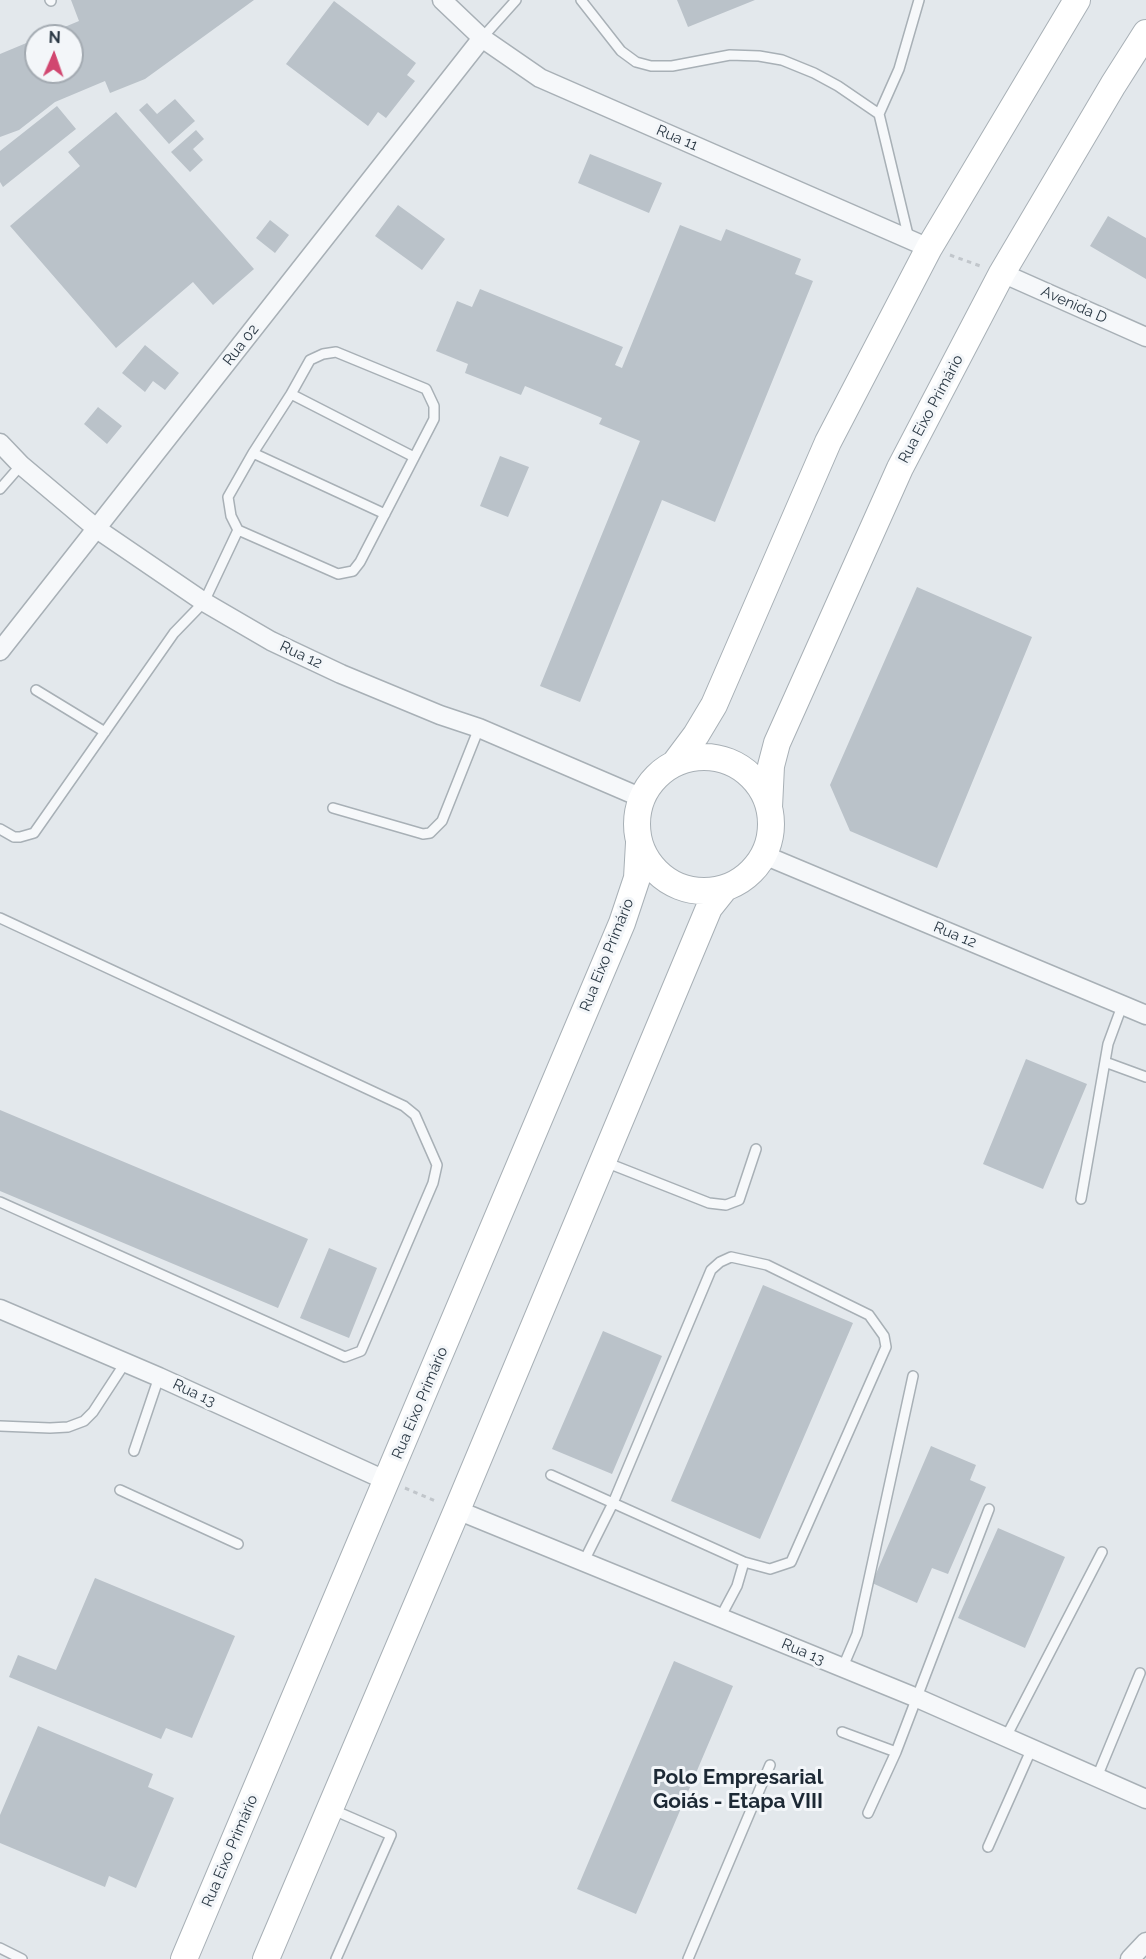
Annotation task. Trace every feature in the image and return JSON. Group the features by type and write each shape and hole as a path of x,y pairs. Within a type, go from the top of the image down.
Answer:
{"street":[{"name":"Rua 11","path":"442,0 482,38 540,78 919,243"},
{"path":"675,763 696,735 714,705 828,441 919,243 1077,0"},
{"name":"Rua Eixo Primário","path":"770,807 771,766 777,743 900,468 1002,273 1146,33"},
{"name":"Rua 02","path":"0,651 482,38"},
{"name":"Avenida D","path":"1002,273 1146,337"},
{"name":"Rua 12","path":"0,443 21,465 97,529 204,602 271,640 341,674 440,715 479,728 642,798"},
{"path":"694,758 714,758 733,763 749,774 762,789 770,807 771,832 764,855 754,870 741,881 725,888 704,891 682,887 663,878 649,862 639,843 637,820 642,798 650,784 661,772 675,763 694,758"},
{"name":"Rua Eixo Primário","path":"184,1959 621,923 637,878 639,843"},
{"name":"Rua 12","path":"764,855 1146,1016"},
{"path":"266,1959 709,908 725,888"},
{"name":"Rua 13","path":"0,1309 159,1377 387,1481"},
{"name":"Rua 13","path":"457,1510 917,1698 1146,1799"},
{"path":"1130,1959 1146,1941"}],"lane":[{"path":"482,38 516,0"},
{"path":"581,0 621,51 636,62 651,66 672,66 730,55 782,60 838,86 879,114 919,243"},
{"path":"879,114 898,69 919,0"},
{"path":"336,352 426,389 434,406 434,419 360,562 352,571 338,574 238,530 231,516 228,496 253,453 310,360 323,354 336,352"},
{"path":"291,394 414,457"},
{"path":"253,453 385,514"},
{"path":"0,489 21,465"},
{"path":"0,829 14,837 34,833 174,633 204,602 238,530"},
{"path":"36,690 105,732"},
{"path":"333,808 423,834 430,833 442,821 479,728"},
{"path":"0,918 404,1106 415,1115 437,1165 433,1183 361,1351 345,1357 0,1202"},
{"path":"1081,1199 1108,1044 1122,1006"},
{"path":"1105,1062 1146,1077"},
{"path":"603,1161 710,1203 726,1205 739,1200 756,1149"},
{"path":"551,1475 613,1503 744,1562 770,1569 791,1562 886,1347 884,1336 869,1315 767,1265 731,1257 720,1262 711,1270 613,1503 584,1561"},
{"path":"0,1426 68,1427 84,1421 93,1412 125,1363"},
{"path":"842,1669 857,1634 913,1376"},
{"path":"134,1451 159,1377"},
{"path":"120,1490 238,1544"},
{"path":"868,1813 896,1752 989,1509"},
{"path":"1006,1737 1102,1551"},
{"path":"720,1618 737,1586 744,1562"},
{"path":"1097,1777 1140,1673"},
{"path":"842,1732 896,1752"},
{"path":"988,1847 1032,1748"},
{"path":"688,1959 770,1765"},
{"path":"330,1808 391,1835 336,1959"},
{"path":"0,1948 22,1959"}],"path":[{"path":"919,243 1002,273"},
{"path":"387,1481 457,1510"}],"building":[{"path":"71,0 254,0 145,79 110,93 105,81 55,102 19,130 0,137 0,54 24,44 24,84 84,84 84,24 72,24 79,21"},
{"path":"677,0 755,0 688,27"},
{"path":"334,1 416,63 407,75 415,81 386,118 378,112 368,126 286,64"},
{"path":"175,99 195,121 169,144 139,110 147,103 157,114"},
{"path":"57,106 76,129 3,187 0,182 0,151"},
{"path":"116,112 254,269 213,305 193,282 116,348 10,226 80,166 68,152"},
{"path":"196,130 204,139 193,149 203,160 190,172 171,152"},
{"path":"590,154 662,183 649,213 578,183"},
{"path":"398,205 445,239 422,270 375,236"},
{"path":"1108,216 1146,238 1146,279 1090,246"},
{"path":"270,220 289,235 275,253 256,238"},
{"path":"680,225 721,241 726,229 801,259 795,274 813,281 715,522 662,500 580,702 540,686 640,441 599,424 602,418 525,386 521,395 465,373 468,364 436,351 457,301 472,307 480,289 623,347 615,365 622,368"},
{"path":"145,345 179,373 165,390 153,381 145,392 122,373"},
{"path":"98,407 122,426 107,444 84,424"},
{"path":"500,456 529,467 508,517 480,506"},
{"path":"917,587 1032,637 937,868 850,831 830,785"},
{"path":"1026,1059 1087,1084 1043,1189 983,1164"},
{"path":"0,1110 308,1239 278,1308 0,1191"},
{"path":"329,1248 377,1268 349,1338 300,1318"},
{"path":"763,1285 853,1323 760,1539 671,1501"},
{"path":"603,1331 662,1356 612,1474 552,1449"},
{"path":"931,1446 976,1465 970,1480 986,1487 948,1574 932,1568 917,1603 872,1583"},
{"path":"998,1528 1065,1557 1025,1648 958,1618"},
{"path":"95,1578 235,1636 192,1738 166,1728 161,1739 9,1677 18,1655 56,1670"},
{"path":"674,1661 733,1686 636,1914 577,1889"},
{"path":"38,1726 153,1774 148,1787 174,1798 136,1888 109,1876 105,1887 0,1843 0,1815"}],"district":[{"name":"Polo Empresarial Goiás - Etapa VIII","path":"738,1790"}]}
